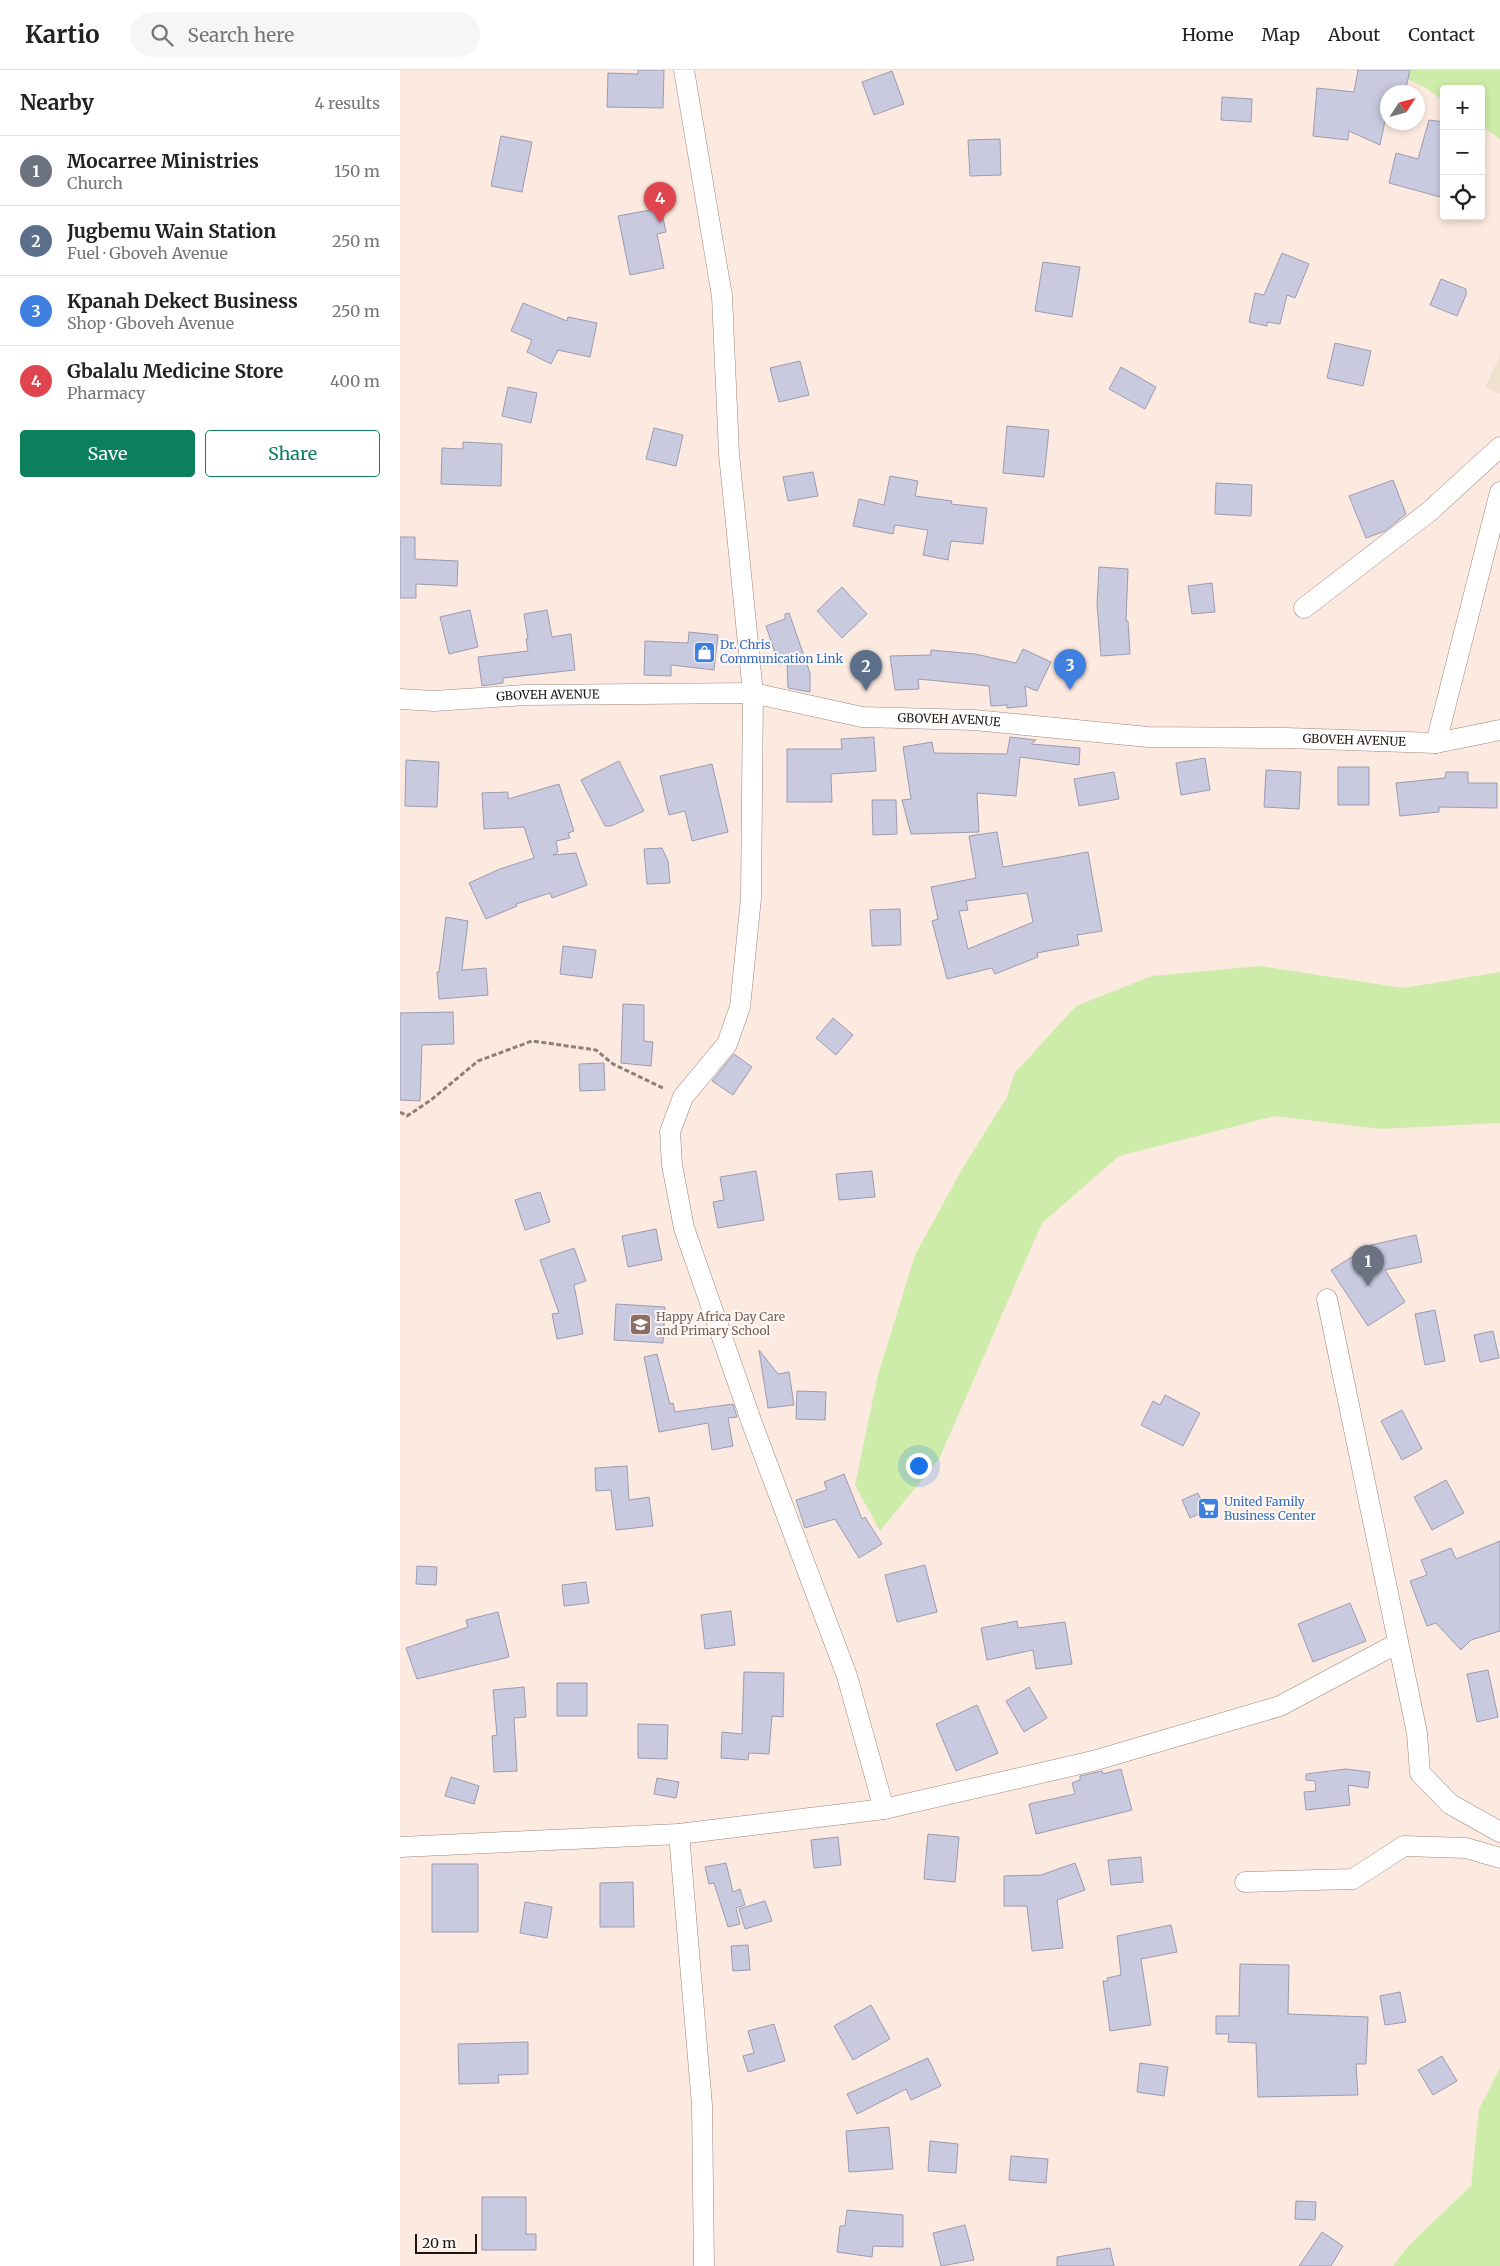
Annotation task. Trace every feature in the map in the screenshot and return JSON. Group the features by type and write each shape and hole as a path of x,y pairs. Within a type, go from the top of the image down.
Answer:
{"street":[{"path":"684,70 722,296 729,454 753,693 751,898 740,1007 727,1044 682,1097 670,1132 672,1166 684,1228 753,1426 847,1676 884,1809"},
{"path":"1304,608 1430,511 1500,447"},
{"path":"1436,743 1500,492"},
{"name":"GBOVEH AVENUE","path":"400,699 434,701 525,695 753,693 862,717 974,720 1148,737 1286,738 1436,743 1500,730"},
{"path":"1327,1299 1416,1732 1420,1773 1450,1804 1500,1832"},
{"path":"400,1847 679,1834 884,1809 1094,1761 1280,1706 1398,1643"},
{"path":"679,1834 702,2105 704,2266"},
{"path":"1245,1882 1353,1879 1404,1846 1466,1848 1500,1858"}],"path":[{"path":"400,1112 406,1116 431,1100 478,1061 532,1041 596,1050 613,1064 682,1097"}],"shaded area":[{"path":"1500,356 1500,394 1485,387"}],"green space":[{"path":"1388,70 1500,70 1500,139 1485,129 1485,85 1440,85 1440,98 1425,88 1425,85 1420,85"},
{"path":"1260,966 1403,988 1500,972 1500,1123 1380,1129 1275,1116 1119,1156 1042,1223 939,1459 880,1531 855,1485 878,1375 915,1255 961,1171 1007,1097 1014,1074 1076,1006 1152,976"},
{"path":"1500,2068 1500,2266 1393,2266 1409,2245 1471,2186 1479,2109"}],"building":[{"path":"638,70 664,70 663,108 607,107 608,73 638,74"},
{"path":"1358,70 1410,70 1407,85 1380,85 1380,130 1383,130 1380,145 1349,131 1348,140 1313,136 1317,88 1354,92"},
{"path":"892,71 904,104 874,115 862,82"},
{"path":"1222,97 1252,99 1251,122 1221,120"},
{"path":"1429,120 1440,121 1440,197 1389,183 1396,153 1418,159"},
{"path":"501,136 532,142 522,192 491,186"},
{"path":"1000,139 1001,175 970,176 968,140"},
{"path":"661,208 666,232 657,234 664,268 630,275 618,216"},
{"path":"1282,253 1309,264 1295,298 1287,295 1280,324 1267,322 1267,326 1249,322 1255,293 1264,295"},
{"path":"1043,262 1080,267 1072,317 1035,311"},
{"path":"1441,279 1466,289 1466,295 1457,316 1430,305"},
{"path":"523,303 567,321 568,317 597,323 590,357 558,350 551,364 527,352 532,340 511,331"},
{"path":"1335,343 1371,351 1363,386 1327,378"},
{"path":"800,361 809,395 779,402 770,368"},
{"path":"1121,367 1156,387 1145,409 1109,389"},
{"path":"508,387 537,393 531,423 502,416"},
{"path":"1007,426 1049,430 1044,477 1003,473"},
{"path":"654,428 683,435 676,466 646,459"},
{"path":"463,442 502,444 501,486 441,484 442,448 463,449"},
{"path":"813,472 818,496 788,501 783,477"},
{"path":"890,476 918,481 915,496 952,501 951,504 987,508 983,544 951,541 948,560 923,555 928,530 895,525 893,534 853,526 859,499 884,505"},
{"path":"1393,480 1406,514 1385,531 1366,538 1349,496"},
{"path":"1216,483 1252,485 1251,516 1215,514"},
{"path":"400,537 415,537 415,559 458,561 457,586 416,584 416,598 400,598"},
{"path":"1099,567 1128,569 1126,621 1128,621 1130,654 1101,656 1097,604"},
{"path":"1212,583 1215,612 1192,614 1188,586"},
{"path":"842,587 867,614 842,638 817,611"},
{"path":"470,610 478,647 449,654 440,617"},
{"path":"547,610 552,637 571,634 575,670 503,678 503,683 482,686 478,657 528,651 524,614"},
{"path":"789,613 810,673 810,692 788,688 787,662 779,665 766,626 785,619 785,614"},
{"path":"689,632 718,635 714,670 671,665 671,676 644,675 645,641 688,643"},
{"path":"1023,649 1051,662 1037,691 1025,686 1027,706 1007,708 1007,705 991,706 989,686 918,679 919,689 895,690 890,656 931,655 931,650 975,654 1016,663"},
{"path":"874,737 876,771 831,774 832,802 787,802 787,749 842,749 841,739"},
{"path":"1010,737 1036,740 1031,744 1080,748 1079,765 1020,757 1016,796 977,793 979,832 911,834 902,800 911,799 903,747 932,742 934,753 1007,754"},
{"path":"1205,758 1210,790 1181,795 1176,763"},
{"path":"406,760 439,762 437,807 405,806"},
{"path":"619,761 644,811 611,826 605,826 581,780"},
{"path":"712,764 728,832 692,841 685,811 669,815 660,776"},
{"path":"1338,767 1369,767 1369,805 1338,805"},
{"path":"1266,770 1301,772 1299,809 1264,807"},
{"path":"1114,772 1119,799 1079,806 1074,779"},
{"path":"1446,772 1468,772 1468,783 1497,783 1497,808 1439,807 1439,812 1400,816 1396,783 1445,778"},
{"path":"559,784 574,831 568,833 570,838 556,841 558,852 553,855 576,853 587,885 552,898 550,893 516,904 517,906 486,919 469,883 500,869 534,858 524,827 484,829 482,793 508,792 508,799"},
{"path":"872,800 896,800 897,834 873,835"},
{"path":"997,832 1003,867 1088,852 1102,931 1077,935 1079,945 1037,953 1038,957 995,974 992,968 947,979 932,921 938,919 931,887 976,878 969,836","holes":["1027,893 1033,922 968,949 959,911 968,910 966,901"]},
{"path":"662,848 668,861 670,883 647,884 644,849"},
{"path":"900,909 901,945 872,946 870,910"},
{"path":"446,917 468,921 462,970 486,968 488,995 439,999 437,972 439,972"},
{"path":"563,946 596,950 592,978 560,974"},
{"path":"623,1004 644,1005 644,1041 653,1042 651,1066 621,1063"},
{"path":"453,1012 454,1044 422,1045 420,1101 400,1100 400,1013"},
{"path":"833,1018 853,1035 836,1055 816,1038"},
{"path":"734,1054 752,1067 733,1095 712,1081"},
{"path":"604,1063 605,1090 580,1091 579,1064"},
{"path":"756,1171 764,1220 718,1228 713,1202 724,1200 720,1177"},
{"path":"872,1171 875,1197 839,1200 836,1174"},
{"path":"540,1192 550,1222 525,1230 515,1200"},
{"path":"656,1229 662,1260 628,1267 622,1236"},
{"path":"1416,1235 1422,1262 1385,1270 1405,1302 1368,1326 1331,1270 1371,1245"},
{"path":"574,1248 586,1281 574,1285 583,1334 557,1339 552,1314 559,1313 540,1260"},
{"name":"Happy Africa Day Care and Primary School","path":"616,1304 665,1307 663,1343 614,1340"},
{"path":"1435,1310 1445,1361 1425,1365 1415,1314"},
{"path":"1493,1331 1499,1358 1480,1362 1474,1335"},
{"path":"759,1350 778,1374 789,1372 794,1405 768,1408"},
{"path":"657,1354 670,1404 673,1403 675,1412 733,1404 737,1417 728,1418 733,1446 712,1450 708,1423 659,1432 644,1357"},
{"path":"797,1391 826,1392 825,1420 796,1419"},
{"path":"1165,1395 1200,1413 1183,1446 1141,1425 1153,1401 1160,1405"},
{"path":"1402,1410 1422,1449 1402,1460 1381,1421"},
{"path":"627,1466 629,1500 649,1497 653,1526 616,1530 611,1490 596,1491 595,1468"},
{"path":"844,1474 862,1519 865,1517 882,1544 859,1558 835,1519 805,1528 796,1500 827,1490 824,1482"},
{"path":"1446,1480 1464,1513 1432,1530 1414,1497"},
{"path":"1198,1493 1206,1511 1190,1518 1182,1500"},
{"path":"1500,1541 1500,1631 1471,1640 1461,1650 1436,1623 1427,1626 1410,1581 1427,1575 1421,1560 1451,1548 1456,1559"},
{"path":"925,1565 937,1612 897,1622 885,1575"},
{"path":"417,1566 437,1567 436,1585 416,1584"},
{"path":"586,1582 589,1603 564,1606 562,1585"},
{"path":"1350,1603 1366,1641 1313,1662 1298,1624"},
{"path":"731,1611 735,1645 705,1649 701,1615"},
{"path":"498,1612 509,1657 417,1679 406,1648 468,1627 466,1620"},
{"path":"1017,1621 1018,1628 1065,1622 1072,1664 1036,1669 1033,1650 987,1660 981,1628"},
{"path":"1488,1670 1498,1717 1477,1722 1467,1674"},
{"path":"744,1672 784,1673 783,1717 772,1716 769,1754 749,1753 748,1760 721,1758 722,1732 742,1734"},
{"path":"557,1683 587,1683 587,1716 557,1716"},
{"path":"524,1687 526,1717 514,1718 517,1771 494,1772 492,1736 497,1735 493,1690"},
{"path":"1029,1687 1047,1718 1024,1732 1006,1701"},
{"path":"977,1705 998,1753 956,1771 936,1724"},
{"path":"638,1724 668,1725 667,1759 638,1758"},
{"path":"1121,1769 1132,1810 1036,1834 1029,1804 1075,1794 1072,1783 1080,1780 1080,1776 1102,1771 1103,1774"},
{"path":"1346,1769 1370,1772 1368,1788 1348,1785 1350,1805 1306,1810 1304,1792 1316,1791 1315,1781 1306,1780 1306,1774"},
{"path":"451,1777 479,1786 474,1804 445,1796"},
{"path":"657,1778 679,1782 676,1798 654,1794"},
{"path":"928,1834 959,1837 955,1882 924,1879"},
{"path":"838,1837 841,1865 814,1868 811,1840"},
{"path":"1141,1857 1143,1882 1111,1885 1108,1860"},
{"path":"726,1863 733,1892 740,1889 745,1905 736,1908 740,1924 728,1927 714,1883 709,1884 705,1867"},
{"path":"1075,1863 1085,1890 1057,1900 1063,1948 1032,1951 1027,1906 1004,1906 1004,1876 1041,1875"},
{"path":"432,1864 478,1864 478,1932 432,1932"},
{"path":"633,1882 634,1927 600,1927 600,1883"},
{"path":"765,1901 772,1921 745,1929 739,1909"},
{"path":"525,1902 552,1907 547,1938 520,1933"},
{"path":"1171,1925 1177,1952 1141,1959 1151,2025 1110,2031 1103,1981 1108,1981 1107,1978 1121,1975 1117,1936"},
{"path":"748,1945 750,1970 733,1971 731,1946"},
{"path":"1240,1964 1289,1965 1288,2014 1368,2017 1366,2064 1356,2064 1358,2095 1258,2097 1256,2043 1228,2042 1229,2034 1216,2034 1216,2016 1239,2016"},
{"path":"1400,1992 1406,2022 1385,2025 1380,1996"},
{"path":"871,2005 890,2039 853,2060 834,2026"},
{"path":"774,2024 785,2061 748,2072 743,2056 754,2053 748,2031"},
{"path":"528,2042 528,2074 498,2075 499,2083 459,2084 458,2044"},
{"path":"1442,2056 1457,2081 1433,2095 1418,2070"},
{"path":"928,2058 941,2086 911,2100 906,2089 857,2114 847,2094"},
{"path":"1140,2063 1168,2067 1164,2096 1137,2092"},
{"path":"889,2127 893,2169 849,2172 846,2131"},
{"path":"930,2141 958,2144 956,2173 928,2171"},
{"path":"1011,2156 1048,2159 1046,2183 1009,2180"},
{"path":"482,2197 526,2197 526,2234 536,2234 536,2250 482,2250"},
{"path":"1296,2201 1316,2202 1315,2220 1295,2219"},
{"path":"847,2210 903,2215 903,2247 873,2246 872,2257 837,2252 840,2226 845,2226"},
{"path":"965,2225 974,2260 941,2266 933,2233"},
{"path":"1322,2232 1343,2246 1331,2266 1299,2266"},
{"path":"1110,2248 1114,2266 1057,2266 1057,2257"}],"place":[{"name":"Gbalalu Medicine Store","path":"660,223"},
{"name":"Dr. Chris Communication Link","path":"704,652"},
{"name":"Kpanah Dekect Business","path":"1070,690"},
{"name":"Jugbemu Wain Station","path":"866,691"},
{"name":"Mocarree Ministries","path":"1368,1286"},
{"name":"Happy Africa Day Care and Primary School","path":"640,1324"},
{"name":"United Family Business Center","path":"1208,1509"}]}
